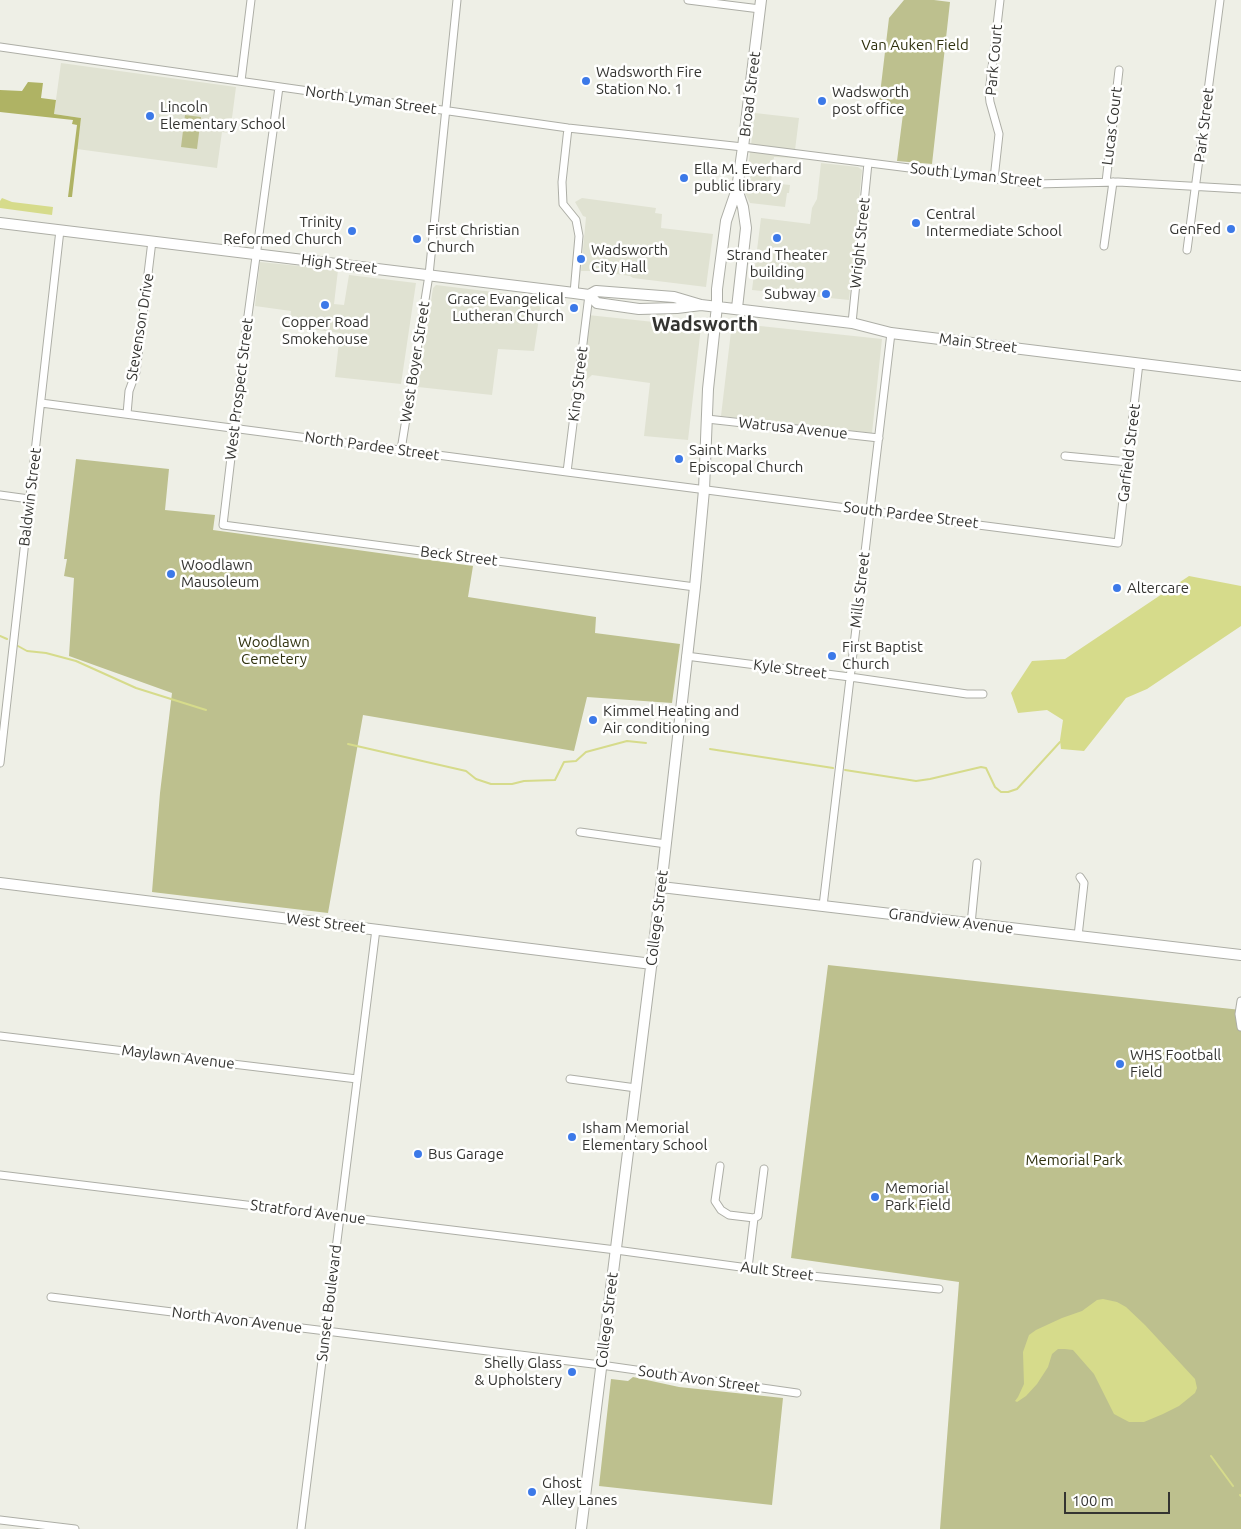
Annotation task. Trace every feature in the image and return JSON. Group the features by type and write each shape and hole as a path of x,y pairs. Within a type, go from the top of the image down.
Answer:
{"main road":[{"name":"Broad Street","path":"717,306 717,289 728,213 737,189 761,4"},
{"name":"Broad Street","path":"736,308 746,228 737,189"},
{"path":"728,213 736,210 744,214"},
{"name":"High Street","path":"0,223 589,295 597,302 639,309 701,305 717,306"},
{"name":"High Street","path":"589,295 596,290 674,297 701,305"},
{"name":"Main Street","path":"717,306 852,323 891,333 1241,376"},
{"name":"College Street","path":"581,1529 652,964 695,587 704,490 708,389 717,306"},
{"name":"West Street","path":"0,883 652,964"},
{"name":"Grandview Avenue","path":"661,888 1241,955"}],"street":[{"path":"241,81 251,0"},
{"name":"West Boyer Street","path":"402,450 429,275 457,0"},
{"path":"688,0 761,4"},
{"name":"Park Court","path":"994,179 999,134 991,107 990,93 1000,0"},
{"name":"Park Street","path":"1187,250 1220,0"},
{"name":"North Lyman Street","path":"0,47 568,128 743,147"},
{"name":"Lucas Court","path":"1104,246 1119,70"},
{"name":"West Prospect Street","path":"223,525 256,254 279,87"},
{"path":"568,128 562,182 563,204 576,220 579,236 574,293"},
{"name":"South Lyman Street","path":"743,147 1036,184 1109,182 1241,189"},
{"name":"Wright Street","path":"852,323 868,163"},
{"name":"Baldwin Street","path":"0,763 60,230"},
{"name":"Stevenson Drive","path":"126,414 129,391 136,372 152,241"},
{"name":"King Street","path":"567,472 589,295"},
{"name":"Mills Street","path":"823,906 891,333"},
{"name":"Garfield Street","path":"1118,543 1139,363"},
{"name":"North Pardee Street","path":"40,403 704,490"},
{"name":"Watrusa Avenue","path":"707,418 879,438"},
{"path":"1065,456 1128,462"},
{"name":"South Pardee Street","path":"704,490 1118,543"},
{"path":"0,495 29,499"},
{"name":"Beck Street","path":"223,525 695,587"},
{"name":"Kyle Street","path":"686,656 967,694 983,694"},
{"path":"580,832 666,844"},
{"path":"971,924 977,863"},
{"path":"1078,936 1084,883 1080,877"},
{"name":"Sunset Boulevard","path":"300,1529 376,929"},
{"path":"1241,1001 1241,1028"},
{"name":"Maylawn Avenue","path":"0,1036 357,1079"},
{"path":"570,1079 636,1088"},
{"path":"720,1166 715,1201 721,1210 729,1215 754,1218"},
{"path":"748,1268 754,1218 758,1216 764,1169"},
{"name":"Stratford Avenue","path":"0,1175 616,1250"},
{"name":"Ault Street","path":"616,1250 748,1268 939,1289"},
{"name":"North Avon Avenue","path":"51,1297 601,1364"},
{"name":"South Avon Street","path":"601,1364 797,1393"},
{"path":"0,1520 75,1529"}],"shaded area":[{"name":"Lincoln Elementary School","path":"61,63 236,87 230,133 222,132 217,168 77,149 81,118 54,114"},
{"path":"28,82 43,83 41,98 56,100 54,114 81,118 72,197 68,197 77,125 72,124 73,120 0,112 0,90 22,91"},
{"path":"755,113 799,118 794,158 774,157 771,183 790,185 785,207 750,203 745,193"},
{"path":"821,163 858,167 862,170 849,300 752,290 761,218 810,224 812,208 817,199"},
{"path":"2,198 12,202 53,207 52,215 0,208"},
{"path":"582,198 656,208 655,213 662,214 661,228 713,234 706,287 633,278 595,271 581,271 586,217 583,216 575,202"},
{"path":"260,262 338,270 334,304 344,305 349,275 416,283 401,384 335,377 340,333 289,326 291,311 255,306"},
{"path":"436,285 542,298 534,351 498,349 492,395 418,387 433,288"},
{"path":"588,315 701,327 688,440 644,436 650,383 592,375 579,387"},
{"path":"732,323 882,339 872,433 721,416"},
{"path":"1189,576 1241,586 1241,626 1147,689 1126,698 1084,751 1061,749 1060,740 1063,720 1047,710 1018,713 1011,693 1032,661 1065,659"},
{"path":"1103,1299 1117,1302 1126,1307 1145,1325 1195,1379 1197,1388 1195,1393 1179,1406 1163,1414 1144,1422 1129,1422 1114,1414 1094,1374 1073,1350 1058,1349 1052,1354 1048,1367 1037,1384 1026,1396 1017,1402 1015,1401 1024,1384 1023,1352 1029,1335 1062,1318 1082,1311 1097,1300"}],"green space":[{"name":"Van Auken Field","path":"904,0 950,2 932,164 897,161 903,114 878,111 889,18"},
{"path":"185,115 201,117 197,149 181,147"},
{"name":"Woodlawn Cemetery","path":"76,459 169,469 165,510 215,515 213,530 473,566 468,597 596,617 595,633 680,644 672,703 587,697 574,751 363,715 328,913 152,892 160,793 172,693 69,656 74,578 64,576 67,559 64,559"},
{"name":"Memorial Park","path":"828,965 1241,1010 1241,1529 940,1529 959,1282 791,1258"},
{"path":"633,1377 679,1387 783,1398 772,1505 599,1486 611,1379 628,1381"}],"waterway":[{"path":"0,636 7,639"},
{"path":"18,646 27,651 46,653 76,661 136,688 206,710"},
{"path":"348,744 466,771 476,779 491,784 512,784 524,781 555,780 564,762 576,761 586,752 627,741 646,743"},
{"path":"845,770 916,781 981,767 986,768 995,787 1001,792 1008,792 1017,789 1060,742"},
{"path":"710,749 833,768"},
{"path":"1211,1456 1233,1486"}],"place":[{"name":"Wadsworth Fire Station No. 1","path":"586,81"},
{"name":"Wadsworth post office","path":"822,101"},
{"name":"Lincoln Elementary School","path":"150,116"},
{"name":"Ella M. Everhard public library","path":"684,178"},
{"name":"Central Intermediate School","path":"916,223"},
{"name":"GenFed","path":"1231,229"},
{"name":"Trinity Reformed Church","path":"352,231"},
{"name":"Strand Theater building","path":"777,238"},
{"name":"First Christian Church","path":"417,239"},
{"name":"Wadsworth City Hall","path":"581,259"},
{"name":"Subway","path":"826,294"},
{"name":"Copper Road Smokehouse","path":"325,305"},
{"name":"Grace Evangelical Lutheran Church","path":"574,308"},
{"name":"Saint Marks Episcopal Church","path":"679,459"},
{"name":"Woodlawn Mausoleum","path":"171,574"},
{"name":"Altercare","path":"1117,588"},
{"name":"First Baptist Church","path":"832,656"},
{"name":"Kimmel Heating and Air conditioning","path":"593,720"},
{"name":"WHS Football Field","path":"1120,1064"},
{"name":"Isham Memorial Elementary School","path":"572,1137"},
{"name":"Bus Garage","path":"418,1154"},
{"name":"Memorial Park Field","path":"875,1197"},
{"name":"Shelly Glass & Upholstery","path":"572,1372"},
{"name":"Ghost Alley Lanes","path":"532,1492"}],"district":[{"name":"Wadsworth","path":"705,324"}]}
